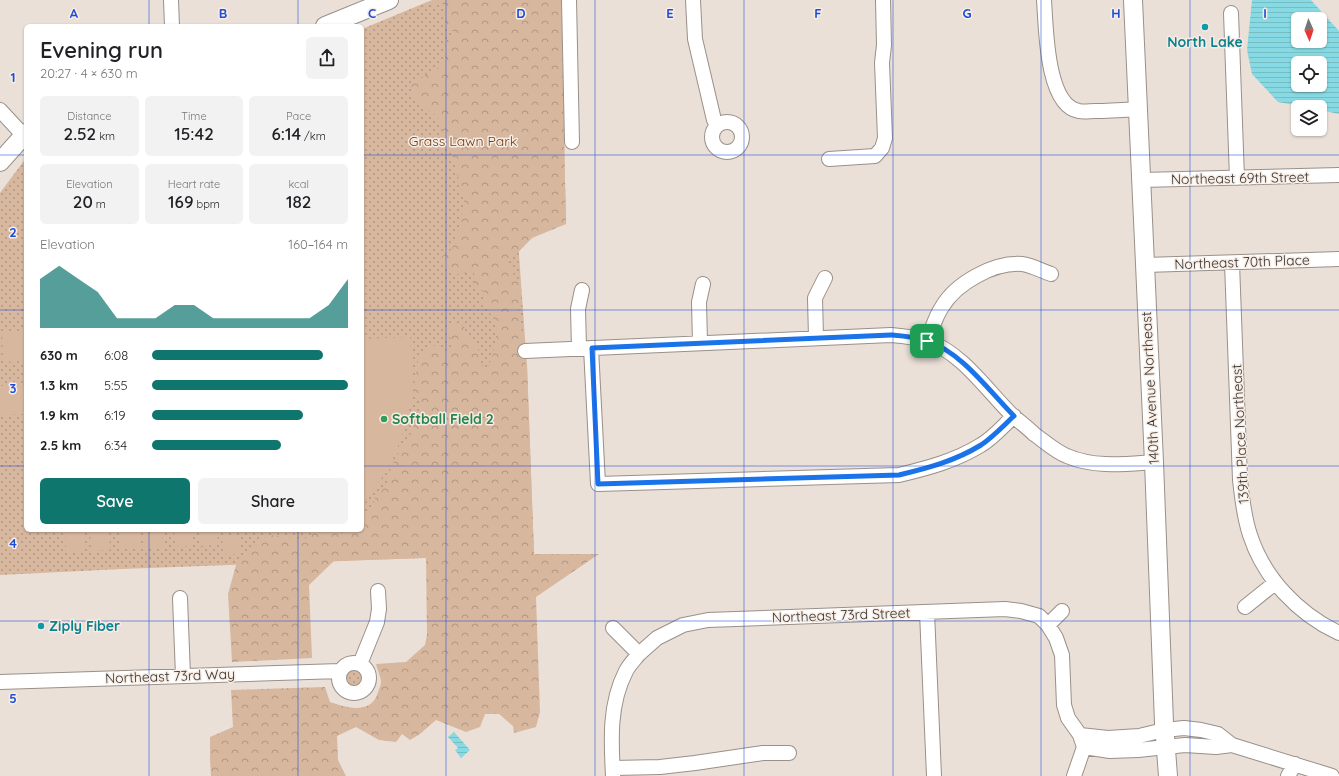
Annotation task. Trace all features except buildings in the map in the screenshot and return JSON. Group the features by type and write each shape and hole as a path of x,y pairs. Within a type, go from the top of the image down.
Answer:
{"main road":[{"path":"330,24 389,0"},
{"name":"140th Avenue Northeast","path":"1133,0 1168,776"},
{"path":"0,162 24,135"}],"street":[{"path":"171,0 172,24"},
{"path":"569,0 572,142"},
{"path":"693,0 694,39 714,120 717,125"},
{"path":"829,159 875,156 882,148 885,138 882,63 884,45 883,0"},
{"path":"1044,0 1048,56 1054,84 1063,100 1069,107 1079,111 1138,109"},
{"path":"1231,13 1237,178"},
{"path":"0,110 24,133"},
{"name":"Northeast 69th Street","path":"1141,180 1339,176"},
{"name":"Northeast 70th Place","path":"1145,265 1339,259"},
{"name":"139th Place Northeast","path":"1232,263 1240,480 1243,509 1250,535 1262,562 1275,583 1306,613 1339,633"},
{"path":"927,341 942,307 955,291 969,280 986,271 1008,265 1023,264 1051,274"},
{"path":"816,338 815,298 826,278"},
{"path":"700,343 699,302 703,284"},
{"path":"582,290 578,309 585,348 598,484 899,475 933,467 960,456 982,444 1014,416"},
{"path":"525,351 891,335 911,337 927,341 946,351 970,370 1014,416 1041,439 1065,456 1088,463 1110,464 1154,462"},
{"path":"1245,607 1275,583"},
{"path":"360,664 376,622 379,609 378,591"},
{"path":"180,598 183,676"},
{"name":"Northeast 73rd Street","path":"613,772 612,726 614,706 618,689 627,670 639,654 657,638 683,626 708,620 1005,609 1021,611 1038,616 1048,624"},
{"path":"1062,611 1048,624 1056,638 1062,655 1064,705 1068,718 1082,741 1074,776"},
{"path":"927,612 934,776"},
{"path":"612,628 639,654"},
{"path":"350,663 360,664 365,666 370,675 368,685 361,692 351,693 342,688 339,678 340,671 350,663"},
{"name":"Northeast 73rd Way","path":"0,682 340,671"},
{"path":"1082,741 1139,736 1166,739 1184,728 1201,730 1218,734 1232,745 1292,770 1332,776"},
{"path":"613,772 695,763 763,753 789,753"}],"green space":[{"name":"Grass Lawn Park","path":"432,0 561,0 566,224 517,227 527,366 534,554 122,569 0,575 0,193 24,161 24,532 364,532 364,28"},
{"path":"433,0 561,0 566,224 532,238 507,264 521,286 518,311 524,342 523,358 527,366 534,554 599,554 536,597 540,712 536,727 514,733 513,726 499,714 485,714 480,727 466,732 436,720 420,734 410,740 402,734 396,742 379,740 356,727 337,736 338,760 346,776 211,776 210,737 233,727 231,690 325,687 330,702 351,708 365,707 375,699 381,684 376,664 406,662 425,645 427,635 426,558 334,561 309,585 312,658 232,662 228,594 236,565 268,535 304,539 316,532 334,532 341,534 346,532 364,532 364,518 371,510 375,498 386,486 389,473 397,455 409,438 416,421 422,399 413,391 419,354 433,345 444,352 453,345 449,334 449,327 453,323 464,326 467,336 478,345 479,362 486,368 492,359 498,325 486,307 483,291 475,285 474,271 454,275 440,258 452,249 458,231 464,201 453,158 437,117 413,97 410,85 445,63 446,41 454,34 452,29 446,28 444,4 433,6"},
{"path":"24,331 24,361 3,362 2,332"},
{"name":"Softball Field 2","path":"410,337 412,367 411,402 402,436 390,466 364,504 364,339"},
{"path":"24,385 24,414 0,415 0,386"},
{"path":"65,532 84,532 85,551 66,552"},
{"path":"90,532 109,532 110,550 91,551"},
{"path":"120,532 139,532 140,548 121,549"},
{"path":"144,532 162,532 163,547 145,548"},
{"path":"174,532 193,532 193,546 175,547"},
{"path":"199,532 217,532 218,545 199,546"},
{"path":"222,535 240,535 241,554 223,555"},
{"path":"350,669 358,669 363,674 361,685 358,687 350,687 345,682 345,674"}],"water":[{"path":"1252,0 1311,0 1322,12 1291,12 1291,48 1327,48 1327,18 1339,31 1339,114 1327,111 1327,100 1291,100 1291,104 1278,102 1252,74 1247,50"},
{"path":"454,732 470,750 461,758 455,750 458,748 448,737"}],"place":[{"name":"North Lake","path":"1205,27"},
{"name":"Softball Field 2","path":"384,419"},
{"name":"Ziply Fiber","path":"41,626"}],"route":[{"path":"891,335 911,337 927,341 946,351 970,370 1014,416 982,444 960,456 933,467 899,475 598,484 592,348 891,335"}]}
